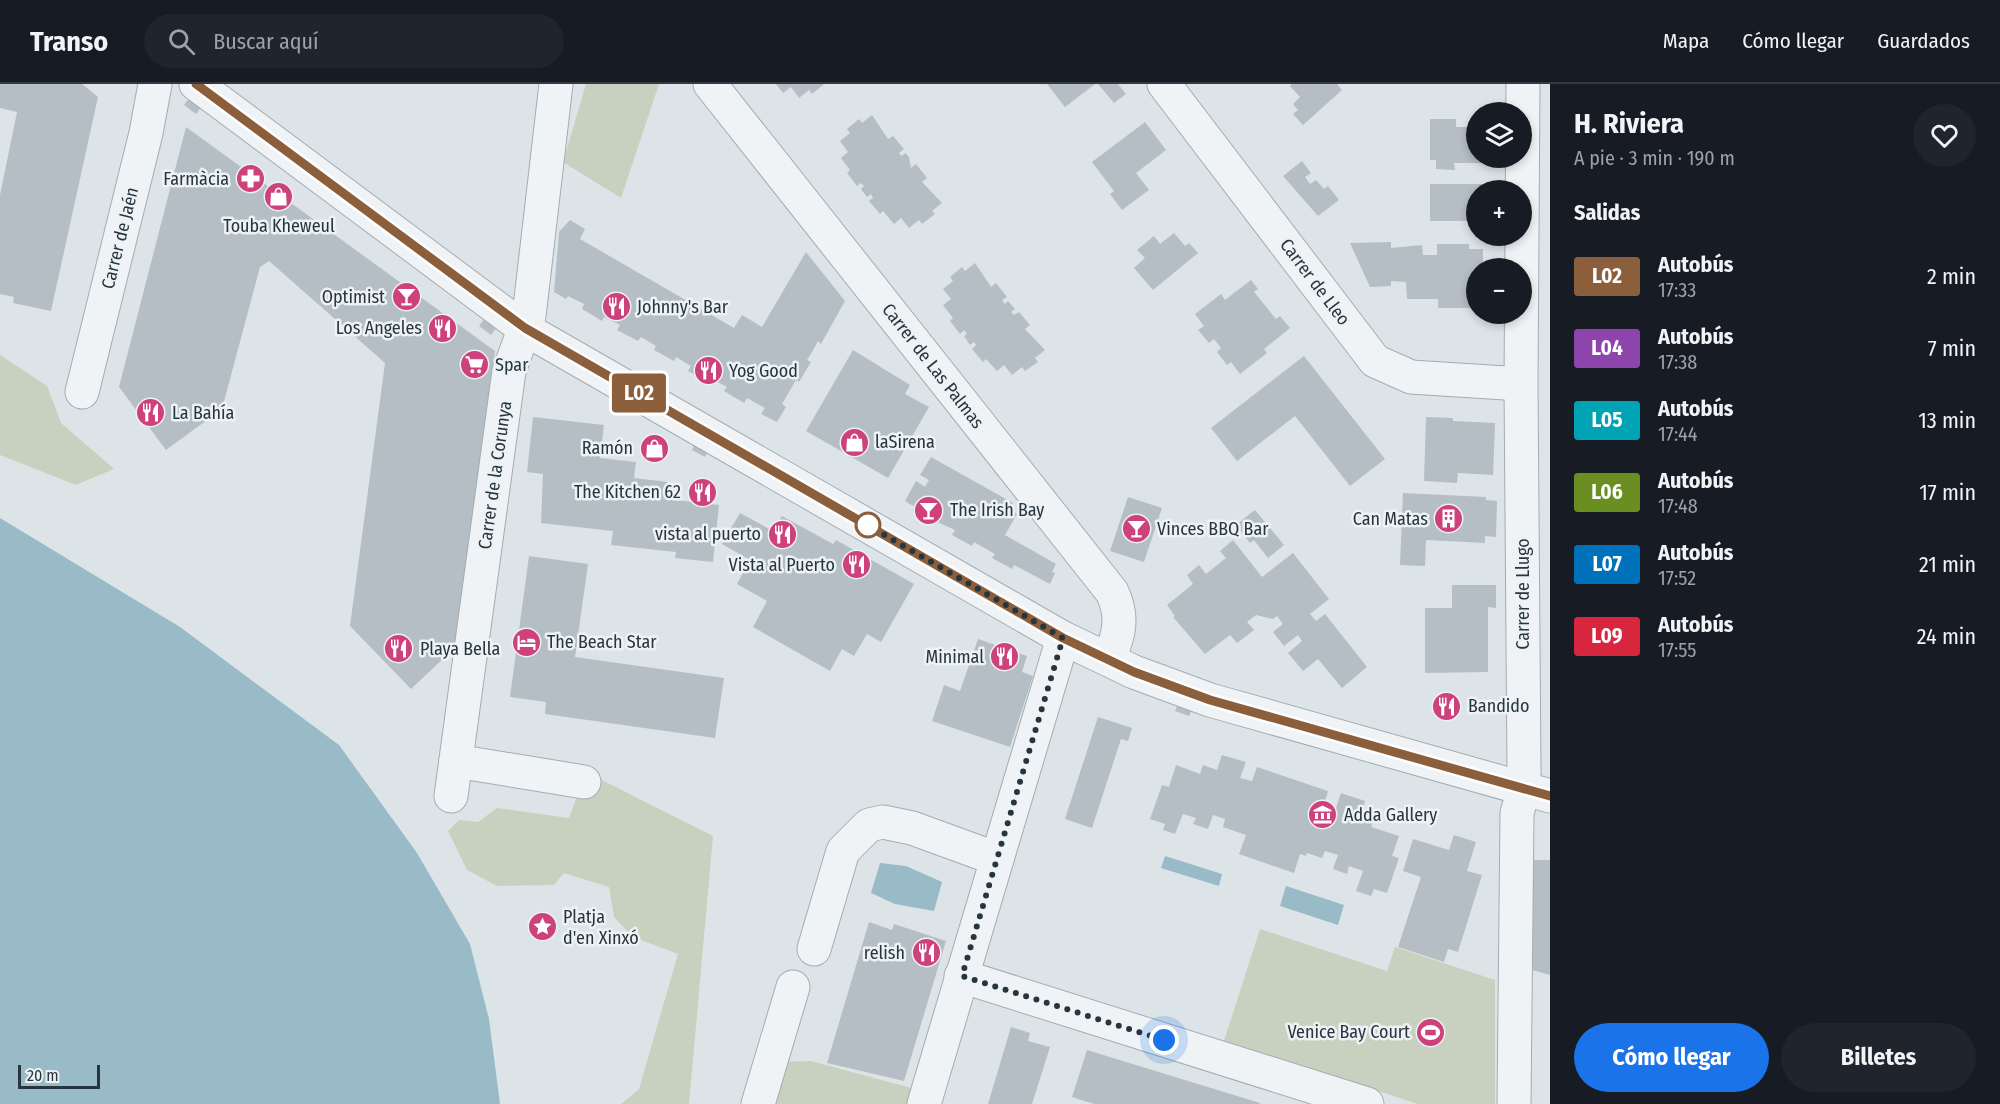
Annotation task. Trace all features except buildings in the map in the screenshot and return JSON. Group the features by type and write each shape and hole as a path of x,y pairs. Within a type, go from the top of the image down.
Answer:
{"street":[{"name":"Carrer de Jaén","path":"82,392 146,133 155,84"},
{"path":"196,84 525,328 1063,638 1134,672 1210,700 1537,792"},
{"name":"Carrer de la Corunya","path":"451,796 509,371 529,315 556,84"},
{"name":"Carrer de Las Palmas","path":"710,84 1112,592 1121,619 1108,659"},
{"name":"Carrer de Lleo","path":"1164,84 1375,361 1411,377 1521,384"},
{"name":"Carrer de Llugo","path":"1514,1104 1517,813 1537,792 1537,578 1521,384 1523,84"},
{"path":"924,1104 1063,638"},
{"path":"456,760 584,782"},
{"path":"814,949 843,851 869,825 884,822 912,828 997,859"},
{"path":"962,976 1367,1104"},
{"path":"758,1104 793,987"}],"green space":[{"path":"586,84 659,84 621,198 563,162"},
{"path":"0,355 47,386 61,423 114,469 76,485 0,455"},
{"path":"586,772 713,836 689,1104 621,1104 639,1089 678,954 633,937 614,917 609,887 564,873 554,885 497,886 467,870 448,831 459,820 478,822 497,808 569,818"},
{"path":"1260,929 1387,971 1395,947 1495,980 1495,1104 1418,1104 1224,1041"},
{"path":"811,1061 915,1089 911,1104 768,1104 780,1062"}],"water":[{"path":"0,518 180,627 339,745 417,853 470,944 489,1019 500,1104 0,1104"},
{"path":"1165,856 1222,874 1219,886 1161,868"},
{"path":"880,863 906,866 942,882 934,911 895,904 871,893"},
{"path":"1286,886 1344,905 1338,925 1280,906"}],"bus line":[{"name":"L02","path":"196,84 525,328 1063,638 1134,672 1210,700 1550,796"}],"place":[{"name":"Farmàcia","path":"250,179"},
{"name":"Touba Kheweul","path":"279,197"},
{"name":"Optimist","path":"406,297"},
{"name":"Johnny's Bar","path":"616,307"},
{"name":"Los Angeles","path":"443,328"},
{"name":"Spar","path":"474,365"},
{"name":"Yog Good","path":"708,371"},
{"name":"La Bahía","path":"151,413"},
{"name":"laSirena","path":"854,442"},
{"name":"Ramón","path":"654,448"},
{"name":"The Kitchen 62","path":"702,492"},
{"name":"The Irish Bay","path":"929,510"},
{"name":"Can Matas","path":"1449,519"},
{"name":"Vinces BBQ Bar","path":"1136,529"},
{"name":"vista al puerto","path":"782,534"},
{"name":"Vista al Puerto","path":"856,565"},
{"name":"The Beach Star","path":"526,642"},
{"name":"Playa Bella","path":"399,649"},
{"name":"Minimal","path":"1005,657"},
{"name":"Bandido","path":"1447,706"},
{"name":"Adda Gallery","path":"1323,815"},
{"name":"Platja d'en Xinxó","path":"542,927"},
{"name":"relish","path":"926,953"},
{"name":"Venice Bay Court","path":"1431,1032"}],"route":[{"path":"868,525 862,522 1063,638 962,976 1164,1040"}]}
